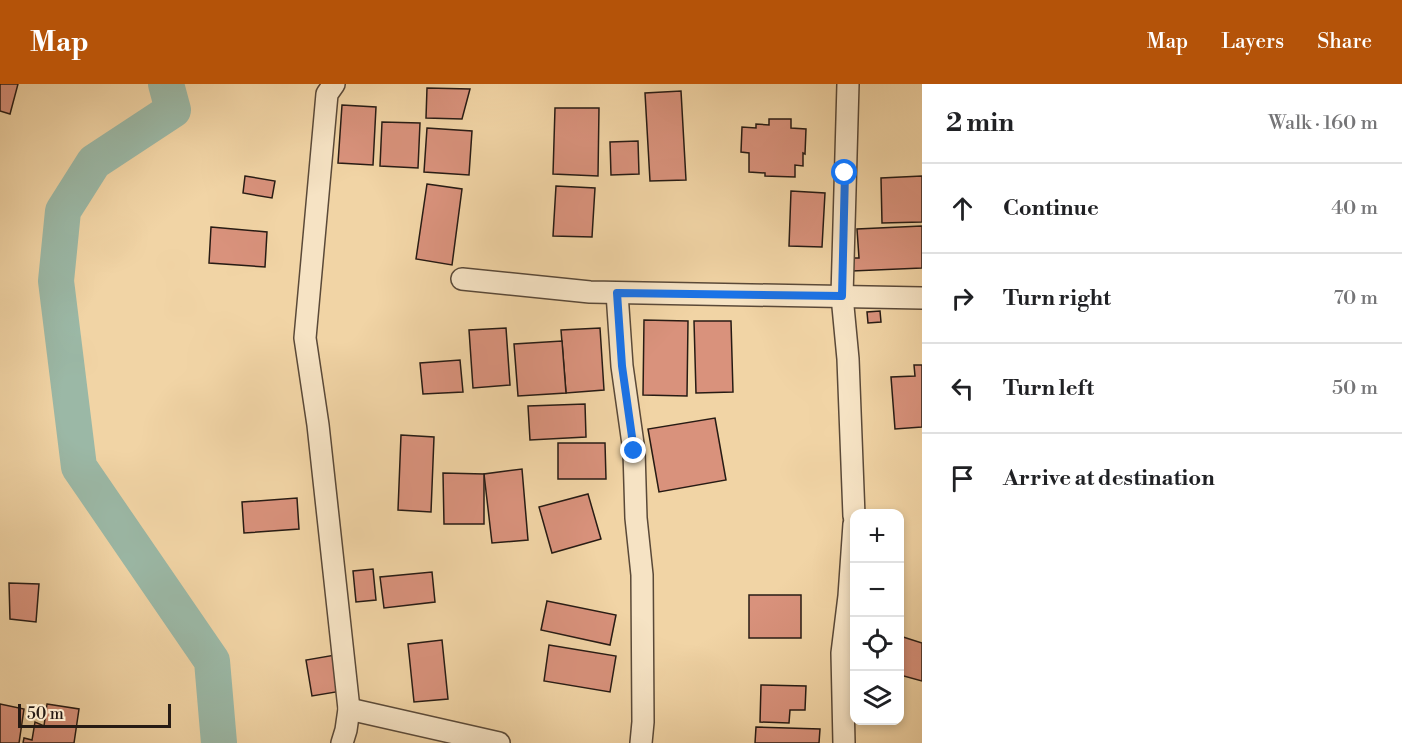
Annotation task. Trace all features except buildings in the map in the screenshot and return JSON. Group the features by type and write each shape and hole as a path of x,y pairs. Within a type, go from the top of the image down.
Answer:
{"street":[{"path":"334,84 327,94 305,338 318,425 350,709 342,743"},
{"path":"848,84 842,296 848,359 855,509"},
{"path":"462,279 590,292 922,298"},
{"path":"617,293 622,366 634,451 636,518 642,575 643,722 641,743"},
{"path":"844,743 842,653 852,563"},
{"path":"350,709 498,743"}],"waterway":[{"path":"166,84 173,110 94,162 63,211 56,281 79,467 212,661 219,743"}],"route":[{"path":"634,451 622,366 617,293 842,296 845,173"}]}
